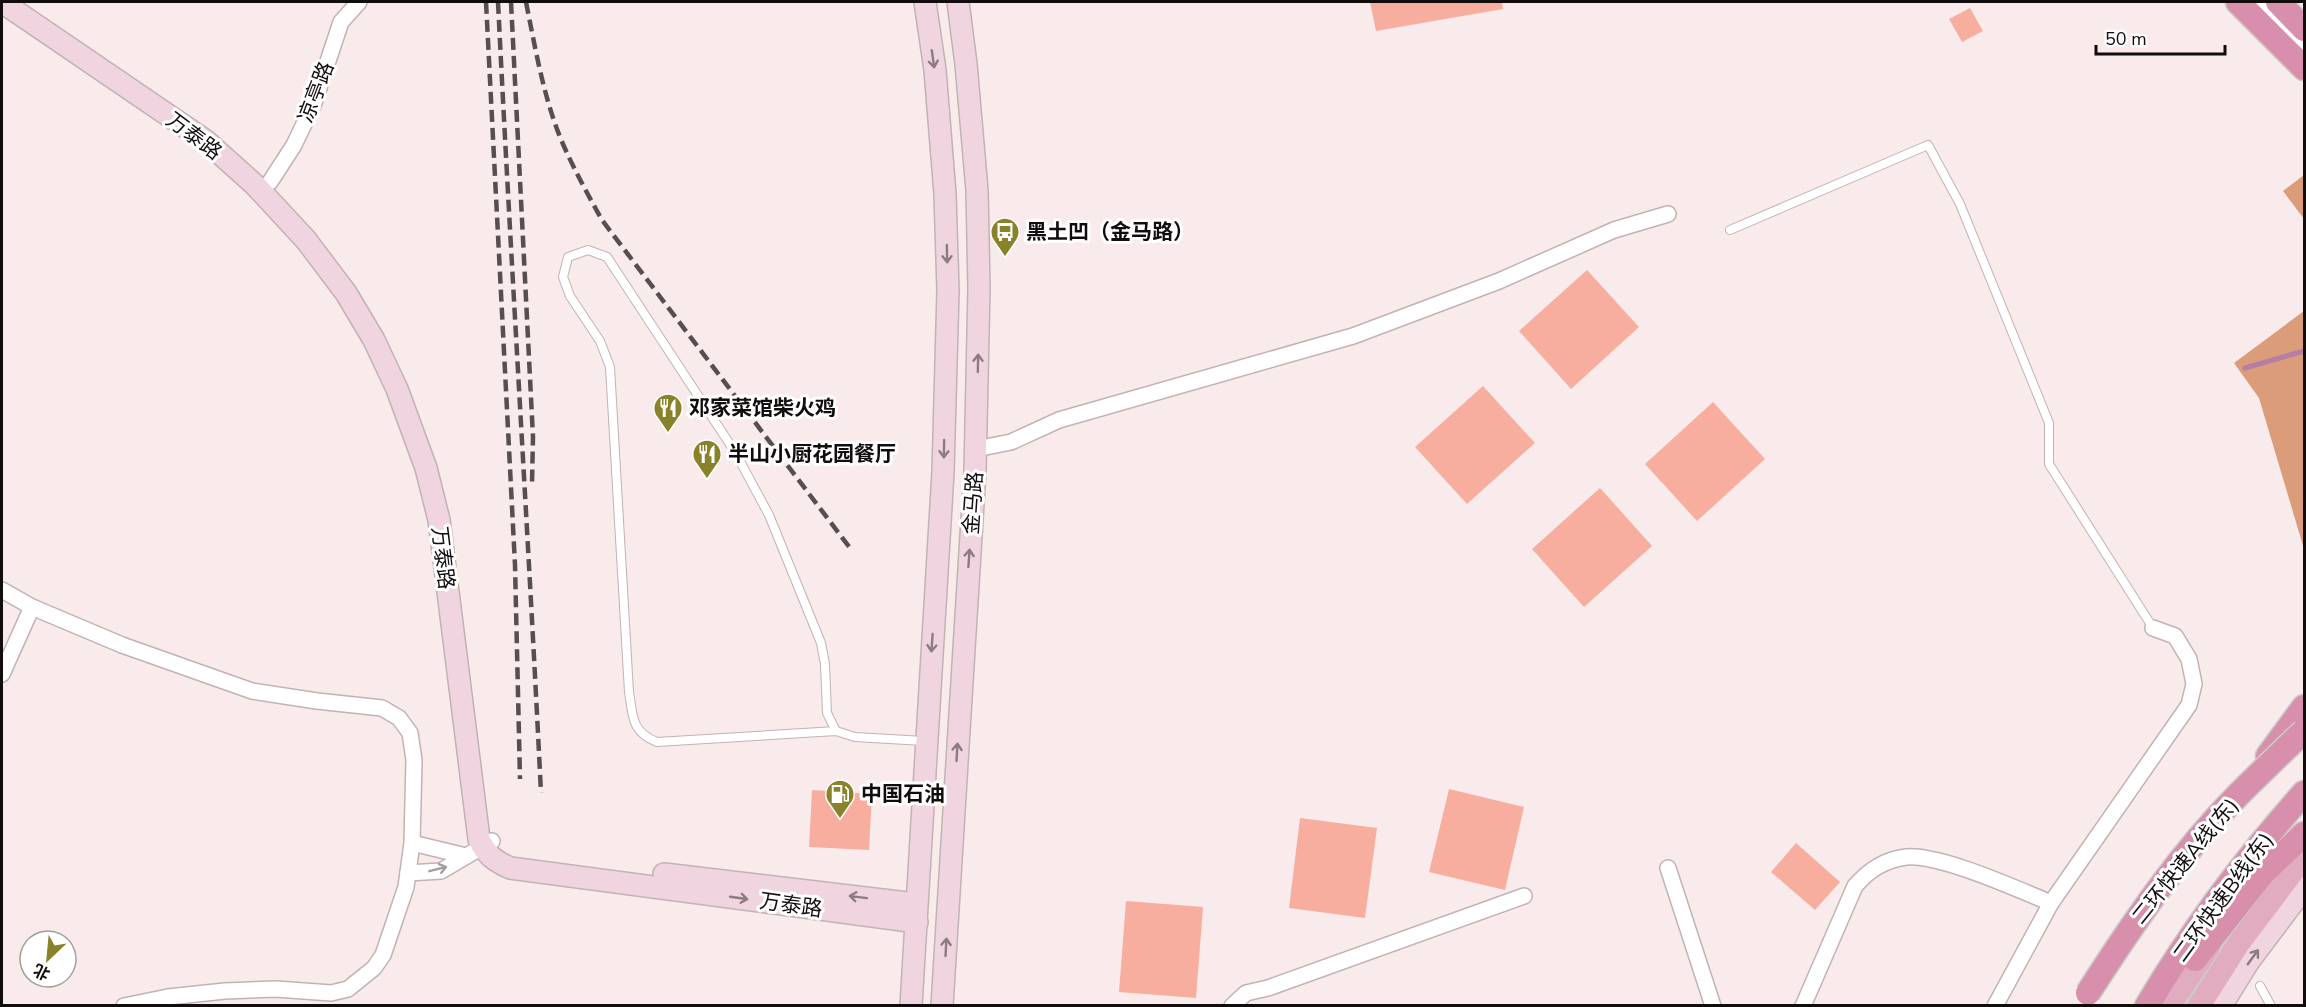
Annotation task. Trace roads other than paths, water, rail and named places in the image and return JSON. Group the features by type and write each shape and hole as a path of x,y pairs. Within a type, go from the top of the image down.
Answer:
{"highway":[{"path":"2238,2 2304,68"},
{"path":"2278,2 2304,29"},
{"path":"2237,796 2304,707"},
{"name":"二环快速A线(东)","path":"2082,1005 2146,906 2237,796 2304,731"},
{"name":"二环快速B线(东)","path":"2147,1005 2220,896 2304,793"},
{"path":"2158,1005 2263,873 2303,828"}],"main road":[{"name":"万泰路","path":"24,2 214,131 270,182 316,231 357,286 374,315 408,384 438,464 452,518 480,848"},
{"name":"金马路","path":"912,1005 943,472 948,290 945,194 935,70 926,2"},
{"name":"金马路","path":"942,1005 976,449 979,288 977,190 958,2"},
{"name":"万泰路","path":"2,3 206,141 255,185 306,240 346,293 374,340 397,389 426,468 439,520 480,848"},
{"path":"2087,1005 2131,936 2194,849 2304,718"},
{"path":"2140,1005 2209,902 2304,784"},
{"path":"2256,919 2274,888 2286,847 2303,828"},
{"path":"2170,1005 2224,925 2303,828"},
{"name":"万泰路","path":"480,848 501,850 514,856 917,913"},
{"path":"2199,1005 2256,919 2304,857"},
{"path":"2221,1005 2249,961 2302,895"},
{"path":"2170,1005 2223,962 2239,943"}],"street":[{"name":"凉亭路","path":"270,182 294,145 314,103 341,22 359,2"},
{"path":"2255,2 2304,50"},
{"path":"976,449 1011,442 1059,420 1353,336 1499,281 1614,230 1668,214"},
{"path":"2,590 32,607 122,645 252,691 382,708 399,718 410,733 414,760 412,843 406,887 383,955 374,968 348,989 331,993 276,989 225,991 168,997 124,1005"},
{"path":"2,674 32,607"},
{"path":"1995,1005 2051,903 2189,705 2194,684 2189,659 2175,636 2153,628"},
{"path":"412,843 480,848"},
{"path":"408,873 441,871 480,848"},
{"path":"1803,1005 1855,886 1866,872 1884,862 1907,857 1932,859 2051,903"},
{"path":"1668,868 1713,1005"},
{"path":"1232,1005 1246,993 1268,988 1524,896"}],"lane":[{"path":"1730,230 1928,145 1960,204 2049,423 2049,464 2153,628"},
{"path":"836,731 827,713 825,664 821,643 769,515 735,452 607,257 588,250 568,257 563,277 570,297 600,341 610,367 628,692 634,723 639,732 657,742 836,731 855,737 926,741"},
{"path":"2260,986 2271,1005"}],"waterway":[{"path":"2245,368 2304,351"}],"railway":[{"path":"486,2 515,565 520,779"},
{"path":"498,2 541,793"},
{"path":"511,2 533,437 532,484"},
{"path":"526,2 540,70 554,121 585,190 602,220 850,548"}],"place":[{"name":"黑土凹（金马路）","path":"1005,258"},
{"name":"邓家菜馆柴火鸡","path":"668,434"},
{"name":"半山小厨花园餐厅","path":"707,480"},
{"name":"中国石油","path":"840,820"}]}
